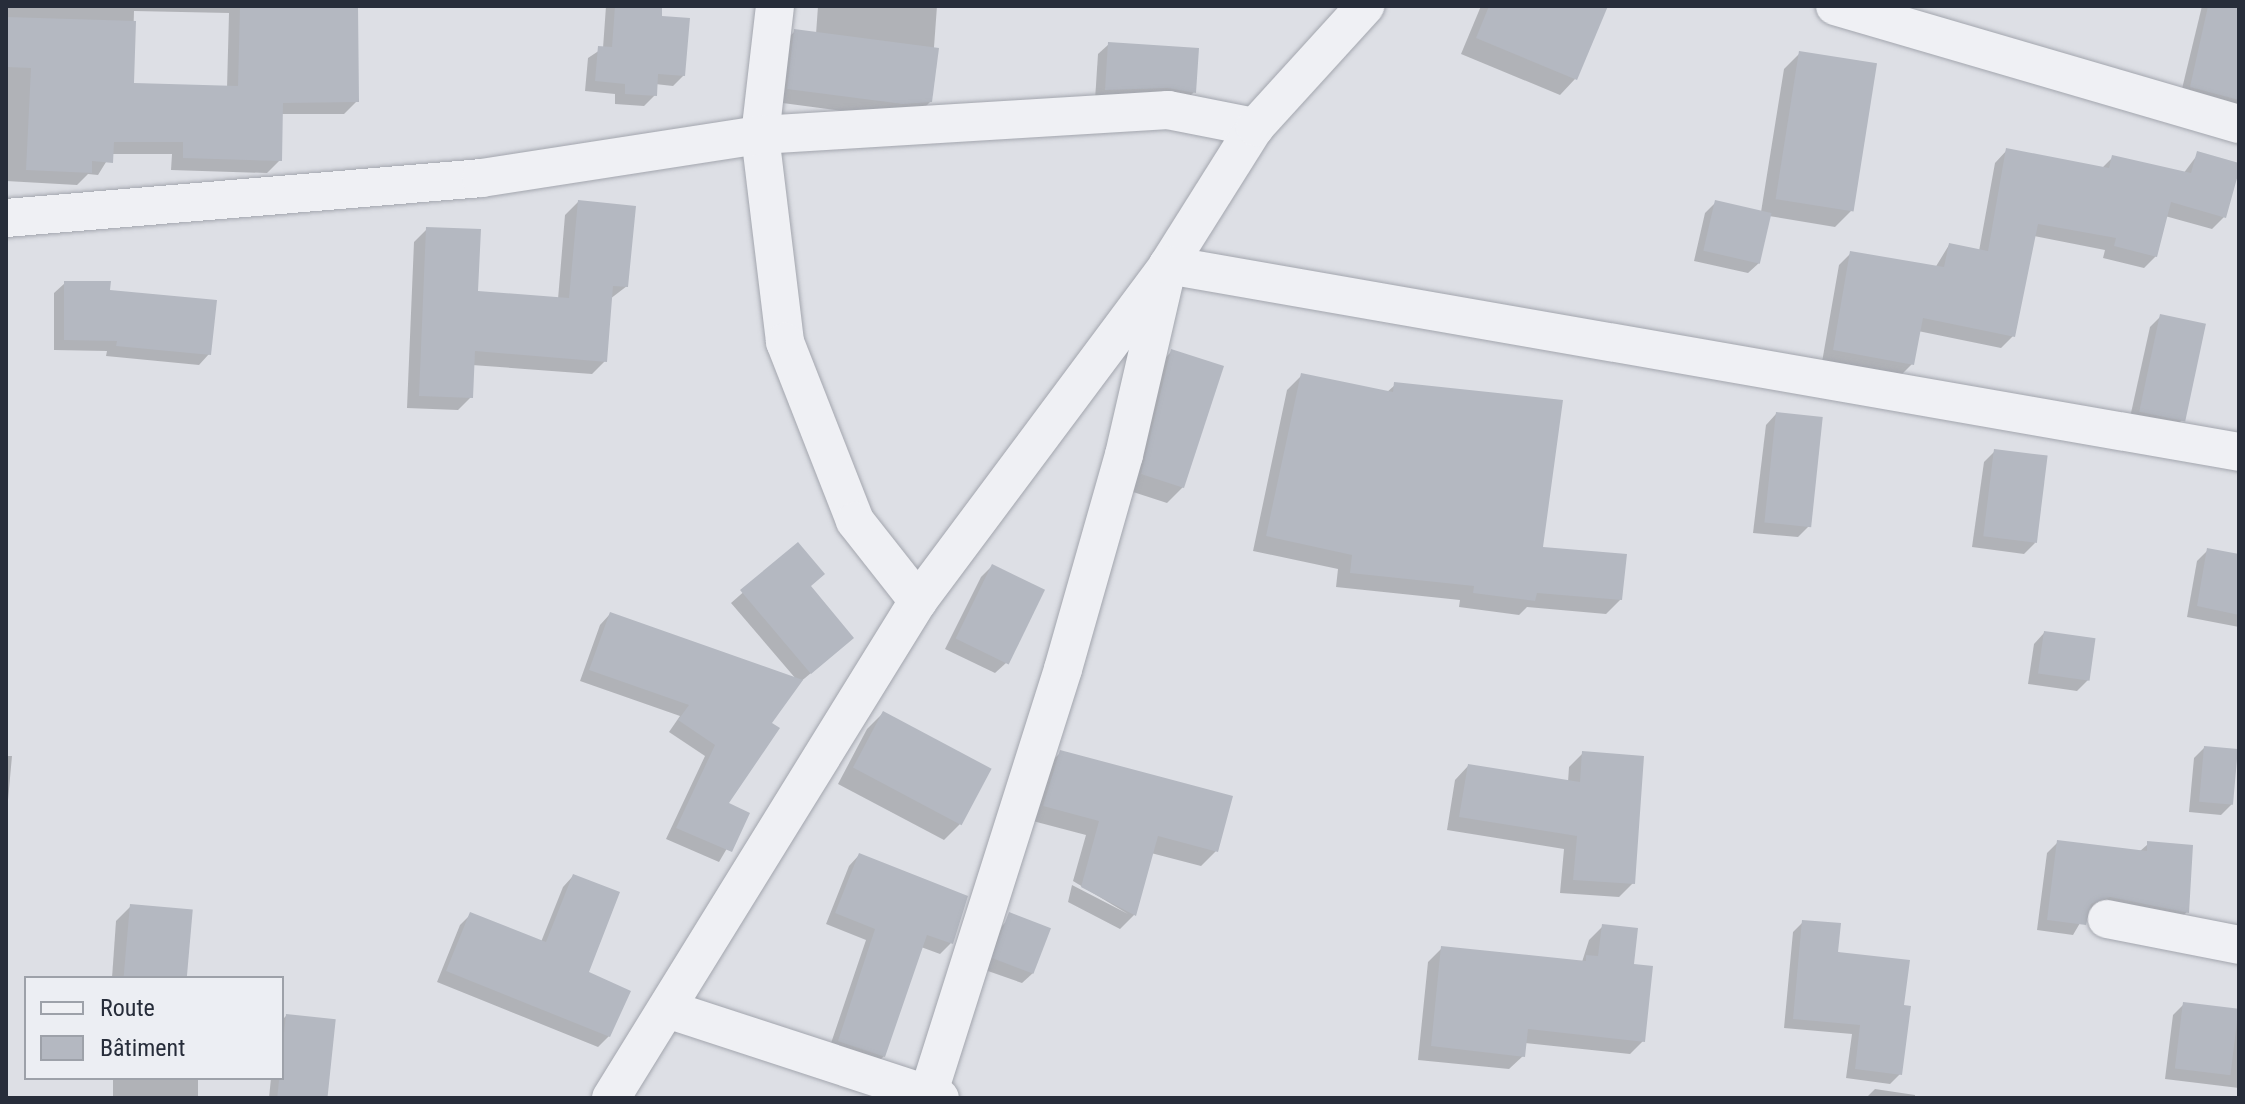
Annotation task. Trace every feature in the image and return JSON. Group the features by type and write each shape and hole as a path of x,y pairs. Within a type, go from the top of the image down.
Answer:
{"street":[{"path":"775,6 760,135 785,342 855,521 918,601"},
{"path":"611,1098 670,1010 918,601 1168,265 1255,127 1365,6"},
{"path":"1835,6 2239,124"},
{"path":"6,218 481,178 760,135 1168,110 1255,127"},
{"path":"1168,265 2239,452"},
{"path":"670,1010 932,1097 1063,669 1124,455 1168,265"},
{"path":"2107,919 2239,945"}],"building":[{"path":"240,6 358,6 359,102 283,103 282,161 183,158 183,142 114,142 113,163 92,161 92,173 26,170 31,68 6,67 6,17 136,21 134,83 238,86"},
{"path":"615,6 662,6 662,16 690,18 685,76 658,74 657,96 625,94 625,84 595,81 598,46 612,47"},
{"path":"1489,6 1608,6 1577,80 1476,38"},
{"path":"2208,6 2239,6 2239,100 2190,87"},
{"path":"794,29 939,48 932,102 903,104 787,89"},
{"path":"1108,42 1199,48 1196,93 1167,88 1105,90"},
{"path":"1799,51 1877,63 1854,212 1776,199"},
{"path":"2006,148 2109,168 2112,155 2191,173 2197,151 2239,163 2239,171 2226,218 2171,202 2157,257 2114,246 2116,238 2038,224 2015,337 1923,318 1914,365 1833,350 1850,251 1944,267 1949,243 1988,251"},
{"path":"578,200 636,206 628,287 613,286 607,362 475,351 473,398 419,396 426,227 481,229 478,291 569,298"},
{"path":"1715,200 1772,213 1760,264 1703,251"},
{"path":"64,281 111,281 110,290 217,300 211,355 116,346 117,341 64,340"},
{"path":"2160,314 2206,324 2185,422 2139,412"},
{"path":"1171,349 1224,366 1184,488 1141,474"},
{"path":"1301,373 1393,392 1394,382 1563,400 1543,547 1627,554 1622,600 1537,593 1535,601 1473,593 1474,586 1350,573 1352,555 1266,536"},
{"path":"1776,412 1823,417 1811,527 1764,522"},
{"path":"1994,449 2048,456 2037,543 1983,536"},
{"path":"798,542 825,574 811,586 854,638 811,674 740,590"},
{"path":"2207,548 2239,554 2239,615 2197,606"},
{"path":"992,564 1045,590 1009,664 956,639"},
{"path":"610,612 803,680 772,723 780,728 729,803 750,813 732,852 676,828 715,745 678,720 689,705 589,670"},
{"path":"2044,631 2095,638 2090,681 2038,674"},
{"path":"883,711 992,769 962,825 853,768"},
{"path":"2204,746 2238,749 2233,805 2199,802"},
{"path":"1060,750 1233,796 1218,852 1158,836 1136,916 1081,887 1099,821 1043,806"},
{"path":"1582,751 1644,756 1635,884 1573,880 1577,836 1459,817 1468,764 1580,782"},
{"path":"2057,840 2147,851 2147,841 2193,845 2189,913 2110,897 2091,904 2086,925 2047,920"},
{"path":"859,853 968,896 953,944 927,935 885,1057 838,1041 875,929 835,913"},
{"path":"573,874 620,892 589,972 631,991 610,1037 446,971 470,912 546,942"},
{"path":"130,904 193,909 187,976 124,976"},
{"path":"1009,912 1051,928 1033,974 991,958"},
{"path":"1802,920 1841,923 1838,952 1910,960 1904,1005 1911,1006 1902,1075 1855,1069 1860,1025 1793,1019"},
{"path":"1602,924 1638,928 1634,964 1653,966 1645,1042 1528,1029 1525,1057 1431,1046 1441,946 1586,961 1586,955 1598,956"},
{"path":"2183,1002 2239,1009 2230,1075 2175,1069"},
{"path":"286,1014 336,1019 327,1098 277,1098 279,1080 284,1080"}]}
